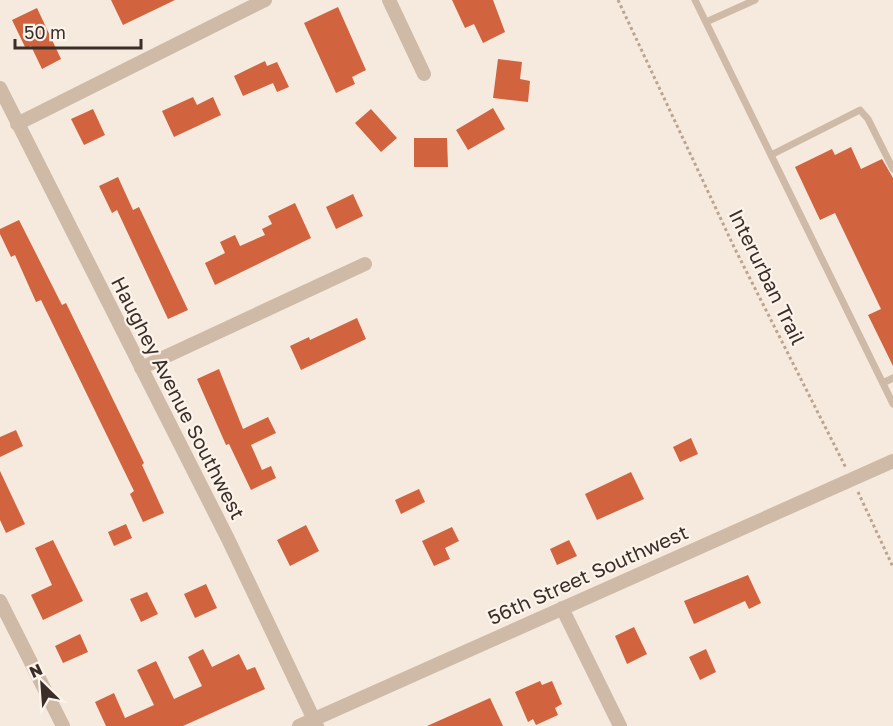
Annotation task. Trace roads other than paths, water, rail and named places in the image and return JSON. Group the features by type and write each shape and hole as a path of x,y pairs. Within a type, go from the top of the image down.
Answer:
{"street":[{"path":"18,124 265,0"},
{"path":"389,0 424,74"},
{"name":"Haughey Avenue Southwest","path":"0,88 228,539 315,723"},
{"path":"141,368 365,264"},
{"name":"56th Street Southwest","path":"299,726 315,723 562,608 893,461"},
{"path":"0,601 63,726"},
{"path":"562,608 620,726"}],"lane":[{"path":"695,0 893,404"},
{"path":"706,22 755,0"},
{"path":"771,155 860,110 868,119 893,169"},
{"path":"883,383 893,378"}]}
